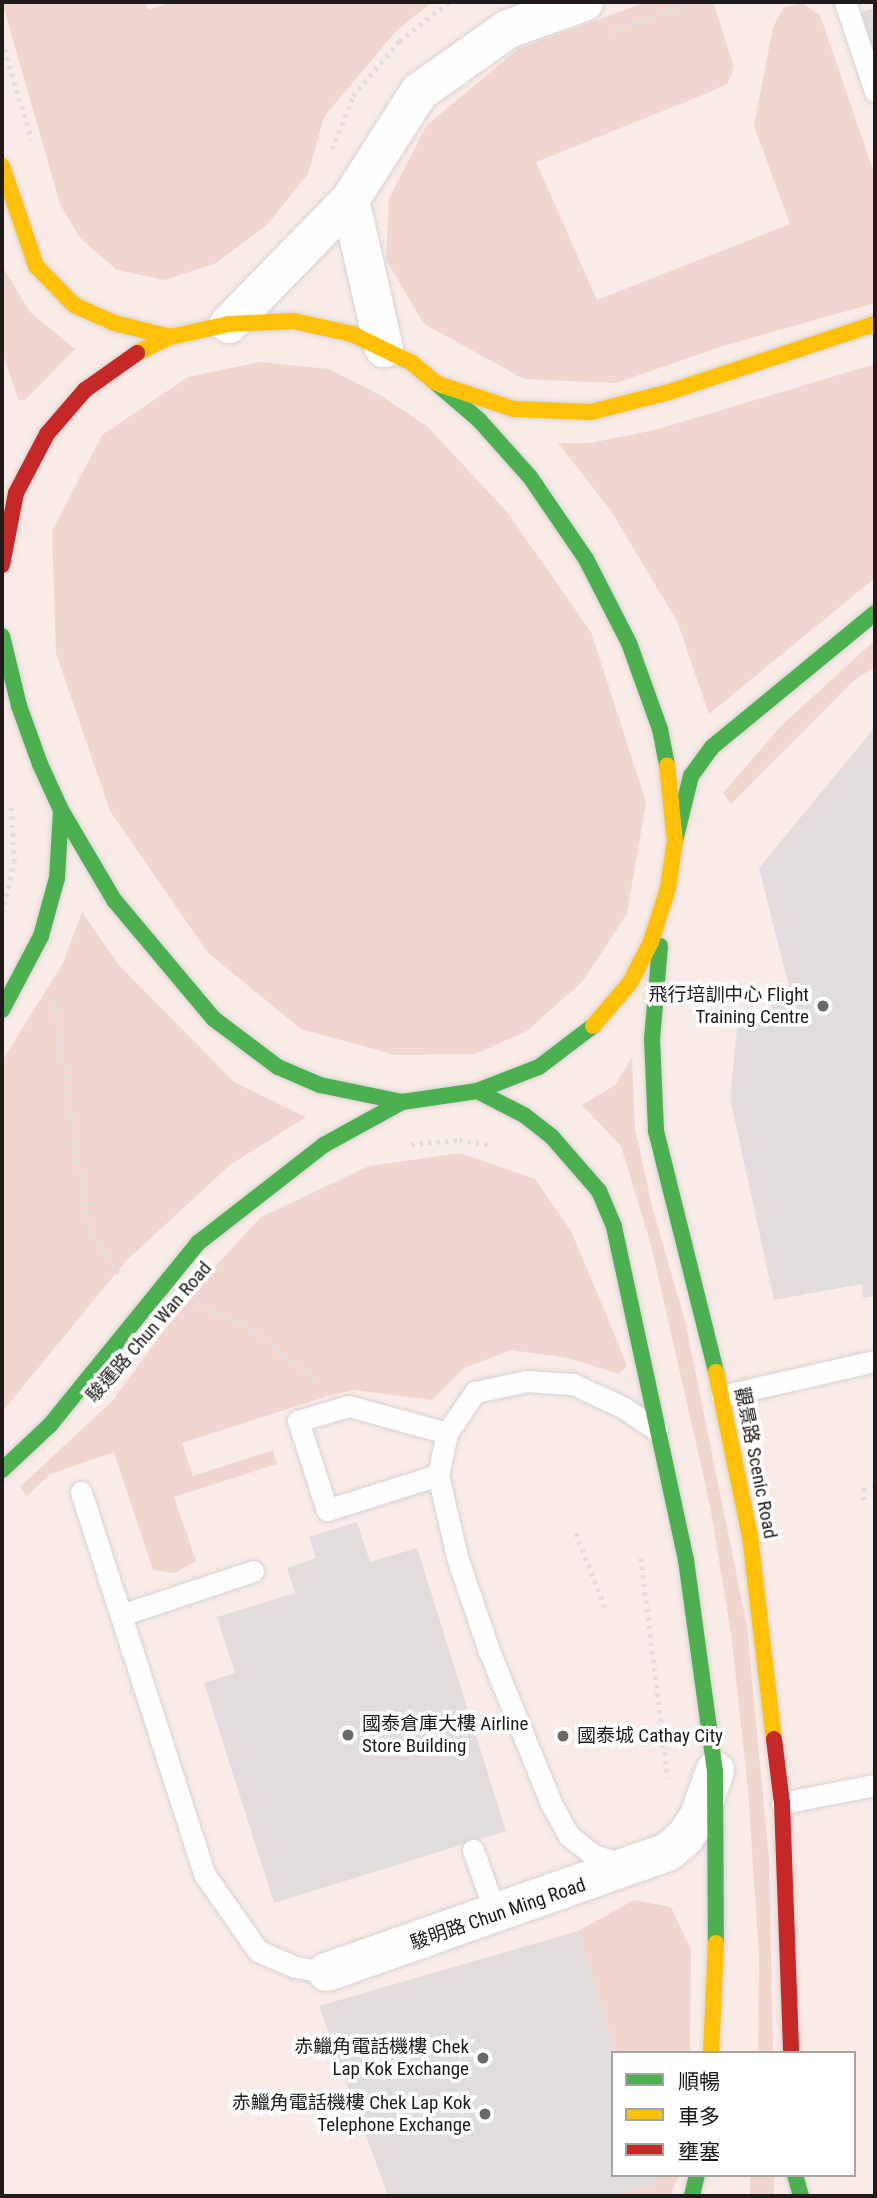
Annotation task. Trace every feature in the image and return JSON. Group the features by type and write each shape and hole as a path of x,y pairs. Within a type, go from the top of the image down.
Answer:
{"main road":[{"path":"2,166 36,266 67,298 114,323 170,337"},
{"path":"2,565 16,493 47,434 85,390 131,356 170,337 229,324 293,321 352,334 384,348 441,384 514,409 591,412 666,393 875,324"},
{"path":"441,384 530,477 586,559 629,643 660,729 671,784 674,841"},
{"path":"9,471 16,493"},
{"path":"2,636 19,706 61,810 114,900 214,1019 278,1067 320,1085 402,1102 477,1091 539,1067 601,1019 630,983 651,942 668,888 674,841 691,776 712,747 875,613"},
{"path":"2,1010 41,936 57,878 61,810"},
{"name":"觀景路 Scenic Road","path":"668,888 653,989 656,1131 722,1396 750,1536 782,1803 791,2051"},
{"path":"477,1091 524,1115 552,1137 599,1191 614,1227 686,1560 715,1771 718,1885 711,2051"},
{"name":"駿運路 Chun Wan Road","path":"2,1470 50,1425 198,1243 258,1193 324,1145 402,1102"},
{"path":"692,2196 697,2177"},
{"path":"796,2177 801,2196"}],"street":[{"path":"229,324 350,200 419,92 508,29 584,2"},
{"path":"350,200 384,348"},
{"name":"駿明路 Chun Ming Road","path":"327,1972 651,1860 685,1838 699,1816 715,1771"},
{"path":"651,1860 709,1872 718,1885"}],"lane":[{"path":"845,2 875,91"},
{"path":"722,1396 875,1361"},
{"path":"651,1860 595,1856 569,1836 551,1803 489,1651 457,1557 438,1475 447,1433 475,1392 527,1381 573,1384 624,1408 659,1431"},
{"path":"438,1475 327,1510 298,1421 349,1406 447,1433"},
{"path":"81,1492 205,1875 258,1951 295,1967 327,1972"},
{"path":"121,1615 253,1571"},
{"path":"782,1803 875,1785"},
{"path":"473,1850 496,1914"}],"path":[{"path":"330,153 353,96 399,41 449,2"},
{"path":"2,41 33,142"},
{"path":"2,913 14,862 14,814 8,794"},
{"path":"19,976 53,993 89,1228 121,1278 158,1291"},
{"path":"408,1145 459,1140 498,1146"},
{"name":"駿運路 Chun Wan Road","path":"190,1312 205,1296"},
{"path":"196,1305 245,1324 349,1406"},
{"path":"863,1500 864,1484"},
{"path":"576,1533 607,1612"},
{"path":"641,1552 669,1787"}],"shaded area":[{"path":"2,2 875,2 875,2196 2,2196"},
{"path":"2,2 146,2 148,10 172,2 432,2 396,31 324,117 308,174 266,226 214,264 164,280 117,270 80,238 60,204"},
{"path":"646,2 713,2 734,67 728,83 710,92 536,162 597,300 790,224 754,126 773,27 784,7 802,3 820,15 875,176 875,303 723,346 616,383 524,379 424,324 386,260 389,198 427,125 518,49"},
{"path":"2,266 30,312 75,349 24,401 18,399 2,352"},
{"path":"259,362 329,369 380,395 428,427 507,512 591,632 646,802 627,914 582,982 527,1031 475,1054 395,1055 301,1029 208,953 110,811 56,653 52,531 102,435 188,377"},
{"path":"875,364 875,578 709,714 677,621 611,511 558,443 590,443 655,430"},
{"path":"875,640 875,666 851,683 731,804 723,793 781,726"},
{"path":"82,912 119,965 234,1082 306,1117 230,1165 126,1261 2,1412 2,1061 63,963"},
{"path":"632,1057 635,1129 652,1206 685,1321 747,1626 769,1860 773,2051 758,2051 759,1956 748,1789 731,1633 710,1505 651,1245 621,1146 582,1105 615,1085"},
{"path":"460,1153 535,1179 571,1231 627,1366 619,1374 568,1358 511,1350 464,1368 432,1400 353,1390 182,1443 193,1476 273,1450 277,1464 174,1497 196,1561 175,1573 153,1570 114,1452 50,1474 27,1496 20,1487 112,1401 195,1288 261,1217 369,1166"},
{"path":"634,1900 671,1907 691,1950 690,2051 615,2051 578,1931"},
{"path":"656,2177 678,2177 670,2196 617,2196 657,2183"},
{"path":"750,2177 774,2177 774,2196 750,2196"}],"building":[{"path":"875,8 875,49 871,50 858,13"},
{"name":"飛行培訓中心 Flight Training Centre","path":"875,727 875,1296 863,1298 862,1284 774,1300 730,1098 737,1029 774,1014 770,999 789,987 759,868"},
{"name":"國泰倉庫大樓 Airline Store Building","path":"357,1522 370,1562 417,1548 506,1831 274,1903 204,1683 235,1673 217,1617 295,1593 287,1568 316,1558 309,1537"},
{"name":"赤鱲角電話機樓 Chek Lap Kok Exchange","path":"578,1931 615,2051 611,2051 611,2177 656,2177 658,2183 617,2196 388,2196 319,2006"}],"traffic: fast":[{"path":"436,383 479,420 530,477 586,559 629,643 660,729 667,765"},
{"path":"675,841 691,776 712,747 875,613"},
{"path":"2,636 19,706 40,764 61,810 114,900 214,1019 278,1067 320,1085 402,1102 477,1091 539,1067 593,1026"},
{"path":"2,1010 41,936 57,878 61,810"},
{"path":"660,946 652,1039 656,1131 716,1372"},
{"path":"477,1091 524,1115 552,1137 599,1191 614,1227 686,1560 715,1771 716,1943"},
{"path":"2,1470 50,1425 198,1243 324,1145 402,1102"},
{"path":"692,2196 697,2177"},
{"path":"796,2177 801,2196"}],"traffic: slow":[{"path":"2,166 36,266 74,305 114,323 170,337"},
{"path":"137,353 170,337 229,324 293,321 352,334 412,363 436,383"},
{"path":"441,385 514,409 591,412 666,393 875,324"},
{"path":"593,1026 630,983 651,942 668,888 675,841 667,765"},
{"path":"716,1372 750,1536 774,1739"},
{"path":"711,2051 716,1943"}],"traffic: jam":[{"path":"2,565 16,493 47,434 85,390 137,353"},
{"path":"774,1739 782,1803 791,2051"}],"place":[{"name":"飛行培訓中心 Flight Training Centre","path":"823,1006"},
{"name":"國泰倉庫大樓 Airline Store Building","path":"348,1735"},
{"name":"國泰城 Cathay City","path":"563,1736"},
{"name":"赤鱲角電話機樓 Chek Lap Kok Exchange","path":"483,2058"},
{"name":"赤鱲角電話機樓 Chek Lap Kok Telephone Exchange","path":"485,2114"}]}
